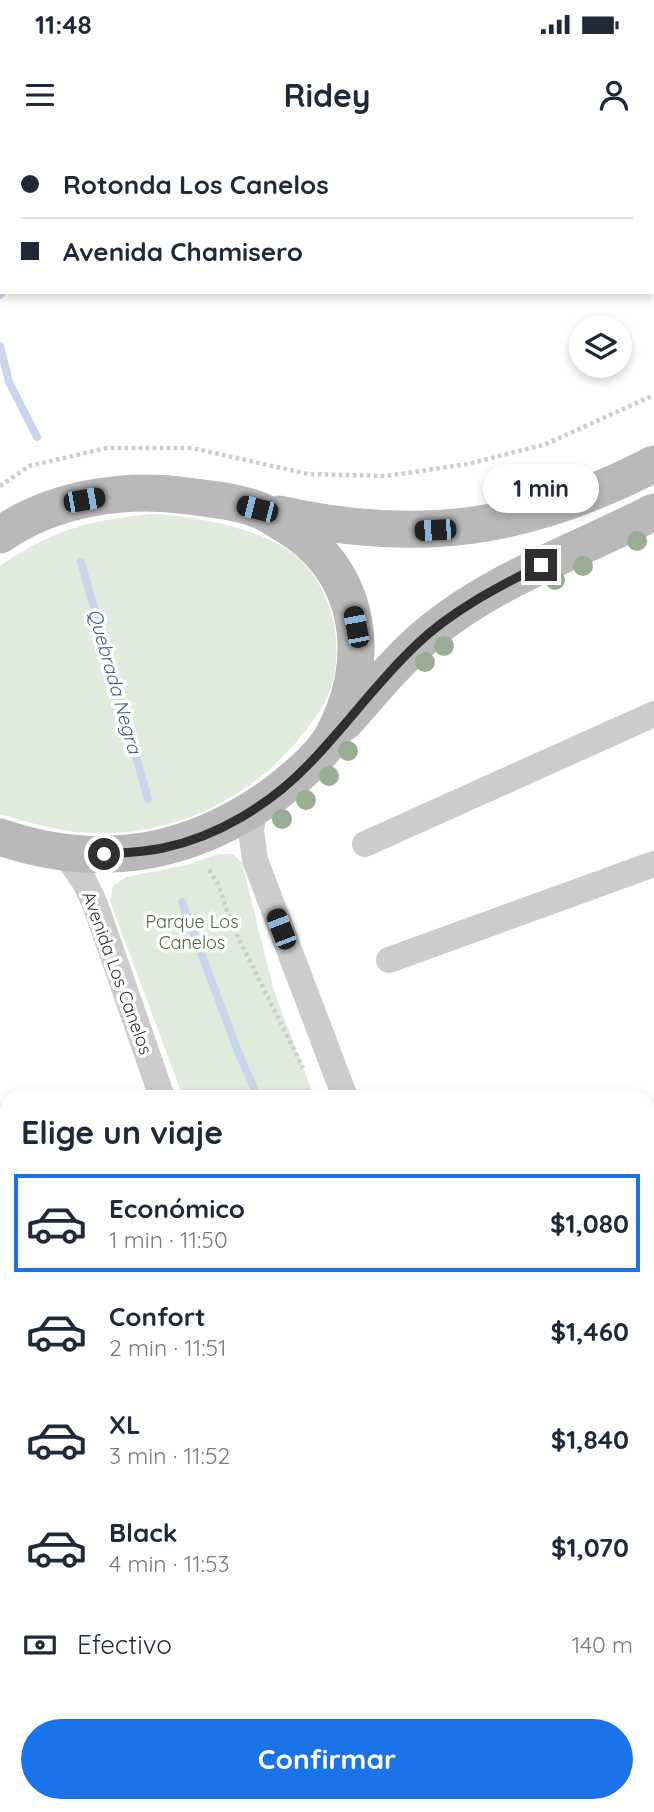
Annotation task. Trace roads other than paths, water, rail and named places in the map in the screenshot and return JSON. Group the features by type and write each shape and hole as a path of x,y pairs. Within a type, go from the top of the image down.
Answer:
{"street":[{"path":"0,535 53,508 105,496 155,493 183,495 311,521 364,528 414,531 456,528 558,506 592,494 654,464"},
{"path":"257,509 289,527 319,551 338,578 353,610 356,627 353,682 331,739"},
{"path":"0,836 37,848 104,854 163,848 194,839 226,825 255,808 293,779 387,675 439,626 503,584 654,512"},
{"path":"365,844 654,714"},
{"path":"255,808 251,830 255,860 342,1090"},
{"name":"Avenida Los Canelos","path":"64,852 84,881 95,904 160,1090"},
{"path":"389,960 654,864"}],"waterway":[{"name":"Quebrada Negra","path":"0,346 9,382 37,437"},
{"name":"Quebrada Negra","path":"81,562 148,799"},
{"name":"Quebrada Negra","path":"182,902 255,1090"}],"park label":[{"name":"Parque Los Canelos","path":"192,932"}]}
